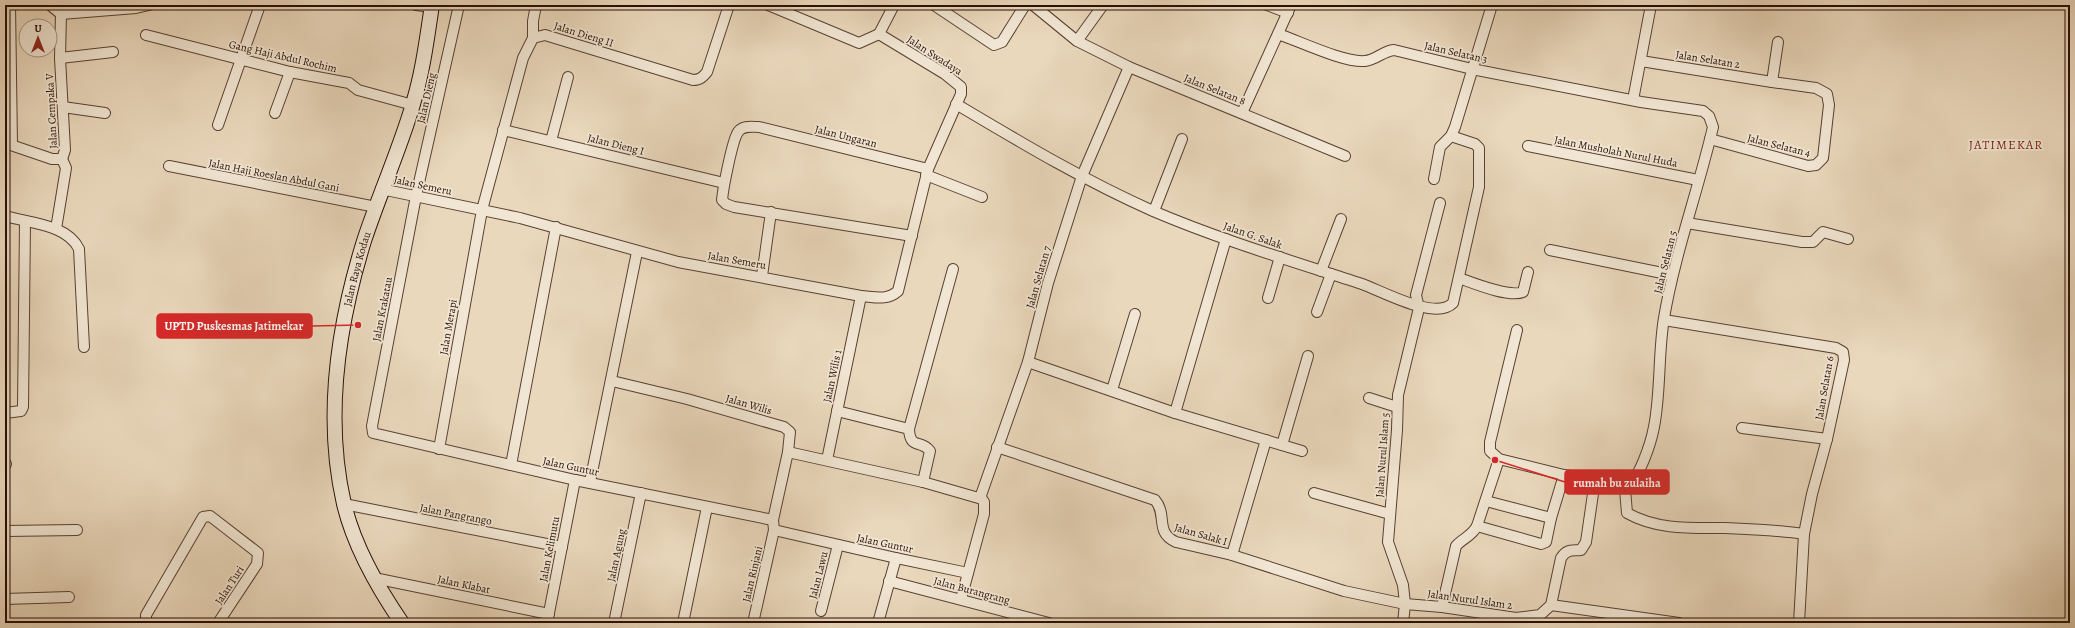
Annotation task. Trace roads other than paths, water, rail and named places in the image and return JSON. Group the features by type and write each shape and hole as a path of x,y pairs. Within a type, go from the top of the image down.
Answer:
{"street":[{"path":"10,5 8,144 52,159 62,159"},
{"path":"50,5 61,14 136,8 148,5"},
{"path":"218,125 260,5"},
{"path":"416,5 432,6"},
{"name":"Jalan Dieng","path":"416,196 459,5"},
{"path":"482,210 523,58 533,38 533,21 536,5"},
{"path":"768,5 859,43 879,34 894,5"},
{"path":"934,5 994,44 1002,42 1025,5"},
{"name":"Jalan Selatan 8","path":"1033,5 1077,41 1129,67 1346,156"},
{"path":"1077,41 1103,5"},
{"path":"1242,113 1290,9 1267,5"},
{"path":"1434,179 1440,147 1451,136 1492,5"},
{"path":"1633,100 1651,5"},
{"name":"Jalan Raya Kodau","path":"402,623 374,578 352,528 344,504 335,434 335,398 337,364 351,288 382,189 413,105 427,42 432,6"},
{"name":"Jalan Dieng II","path":"533,38 545,35 693,80 698,80 707,72 725,6"},
{"name":"Jalan Cempaka V","path":"56,229 66,168 62,159 65,150 60,58 61,14"},
{"name":"Jalan Swadaya","path":"879,34 956,81 961,87 961,94 956,104"},
{"name":"Jalan Selatan 3","path":"1278,34 1353,60 1373,59 1387,51 1394,50 1472,69 1633,100"},
{"name":"Gang Haji Abdul Rochim","path":"146,35 290,72 349,83 358,90 413,105"},
{"path":"1772,82 1778,42"},
{"path":"60,58 113,52"},
{"name":"Jalan Selatan 2","path":"1641,61 1772,82"},
{"name":"Jalan Selatan 7","path":"980,498 1028,362 1048,283 1082,176 1129,67"},
{"path":"275,113 290,72"},
{"path":"551,141 568,77"},
{"name":"Jalan Selatan 4","path":"1710,139 1808,166 1816,165 1823,158 1829,105 1827,94 1816,88 1772,82"},
{"name":"Jalan Selatan 5","path":"1625,488 1630,486 1639,470 1652,434 1664,320 1672,275 1713,128 1712,121 1703,111 1633,100"},
{"path":"956,104 1082,176"},
{"name":"Jalan Semeru","path":"382,189 556,227 637,252 678,262 762,276 861,296 882,298 892,296 898,291 927,172 956,104"},
{"path":"63,107 105,113"},
{"name":"Jalan Ungaran","path":"724,183 738,132 746,127 759,127 927,172 982,197"},
{"name":"Jalan Dieng I","path":"503,130 724,183"},
{"path":"1419,308 1451,306 1453,303 1479,187 1479,148 1475,144 1451,136"},
{"path":"1154,211 1182,139"},
{"name":"Jalan Musholah Nurul Huda","path":"1528,146 1698,180"},
{"name":"Jalan Haji Roeslan Abdul Gani","path":"168,166 376,208"},
{"name":"Jalan G. Salak","path":"1082,176 1154,211 1226,239 1364,285 1419,308"},
{"path":"724,183 722,200 726,204 734,207 912,236"},
{"name":"Jalan Krakatau","path":"372,426 416,196"},
{"name":"Jalan Nurul Islam 5","path":"1403,623 1405,604 1400,572 1388,542 1397,430 1398,394 1419,308 1416,295 1440,203"},
{"name":"Jalan Merapi","path":"439,449 482,210"},
{"path":"762,276 772,212"},
{"path":"5,216 56,229 75,239 80,249 84,347"},
{"path":"1317,312 1326,272 1342,219"},
{"path":"5,413 21,412 23,408 25,222"},
{"path":"1687,223 1809,243 1816,240 1823,232 1848,239"},
{"path":"511,465 556,227"},
{"path":"1175,413 1226,239"},
{"path":"1550,250 1672,275"},
{"path":"590,482 612,381 637,252"},
{"path":"1268,298 1280,257"},
{"path":"923,482 930,452 928,448 912,442 909,437 909,429 953,270"},
{"path":"1459,278 1504,292 1519,294 1523,292 1528,272"},
{"name":"Jalan Wilis 1","path":"827,460 861,296"},
{"path":"1112,390 1135,314"},
{"name":"Jalan Selatan 6","path":"1664,320 1836,348 1843,352 1844,360 1804,534 1798,623"},
{"path":"1517,330 1490,442 1490,451 1499,459 1564,475 1596,480 1625,488 1627,513 1658,524 1697,529 1743,529 1804,534"},
{"path":"1282,445 1308,356"},
{"path":"1028,362 1175,413 1302,451"},
{"name":"Jalan Wilis","path":"612,381 687,399 784,427 790,432 788,452 773,525"},
{"path":"1369,398 1397,407"},
{"path":"837,412 909,429"},
{"name":"Jalan Guntur","path":"372,426 373,433 384,437 575,480 707,507 838,545 968,572"},
{"path":"1742,428 1827,439"},
{"path":"1232,555 1266,440"},
{"name":"Jalan Salak I","path":"997,447 1155,500 1160,506 1162,514 1161,524 1168,538 1232,555 1272,570 1344,591 1405,604"},
{"path":"788,452 923,482 980,498 984,502 984,514 961,599"},
{"path":"1442,607 1456,546 1461,540 1473,534 1477,526 1499,459"},
{"path":"1477,526 1541,544 1546,542 1551,518 1564,475"},
{"name":"Jalan Kelimutu","path":"548,618 575,480"},
{"path":"1596,480 1586,542 1581,550 1569,550 1565,552 1561,558 1551,605 1679,623"},
{"name":"Jalan Agung","path":"614,623 641,493"},
{"path":"1314,493 1390,514"},
{"path":"1486,501 1551,518"},
{"name":"Jalan Pangrango","path":"344,504 562,547"},
{"path":"684,623 707,507"},
{"name":"Jalan Turi","path":"146,623 146,615 203,517 210,516 258,553 257,564 218,623"},
{"name":"Jalan Rinjani","path":"753,623 773,525"},
{"path":"5,531 76,530"},
{"name":"Jalan Lawu","path":"821,611 838,545"},
{"path":"878,623 896,558"},
{"name":"Jalan Klabat","path":"374,578 548,618"},
{"name":"Jalan Burangrang","path":"889,581 1049,623"},
{"path":"5,600 69,597"},
{"name":"Jalan Nurul Islam 2","path":"1405,604 1442,607 1493,619 1540,615 1551,605"}],"place":[{"name":"UPTD Puskesmas Jatimekar","path":"358,325"},
{"name":"rumah bu zulaiha","path":"1495,460"}],"district":[{"name":"JATIMEKAR","path":"2006,144"}]}
